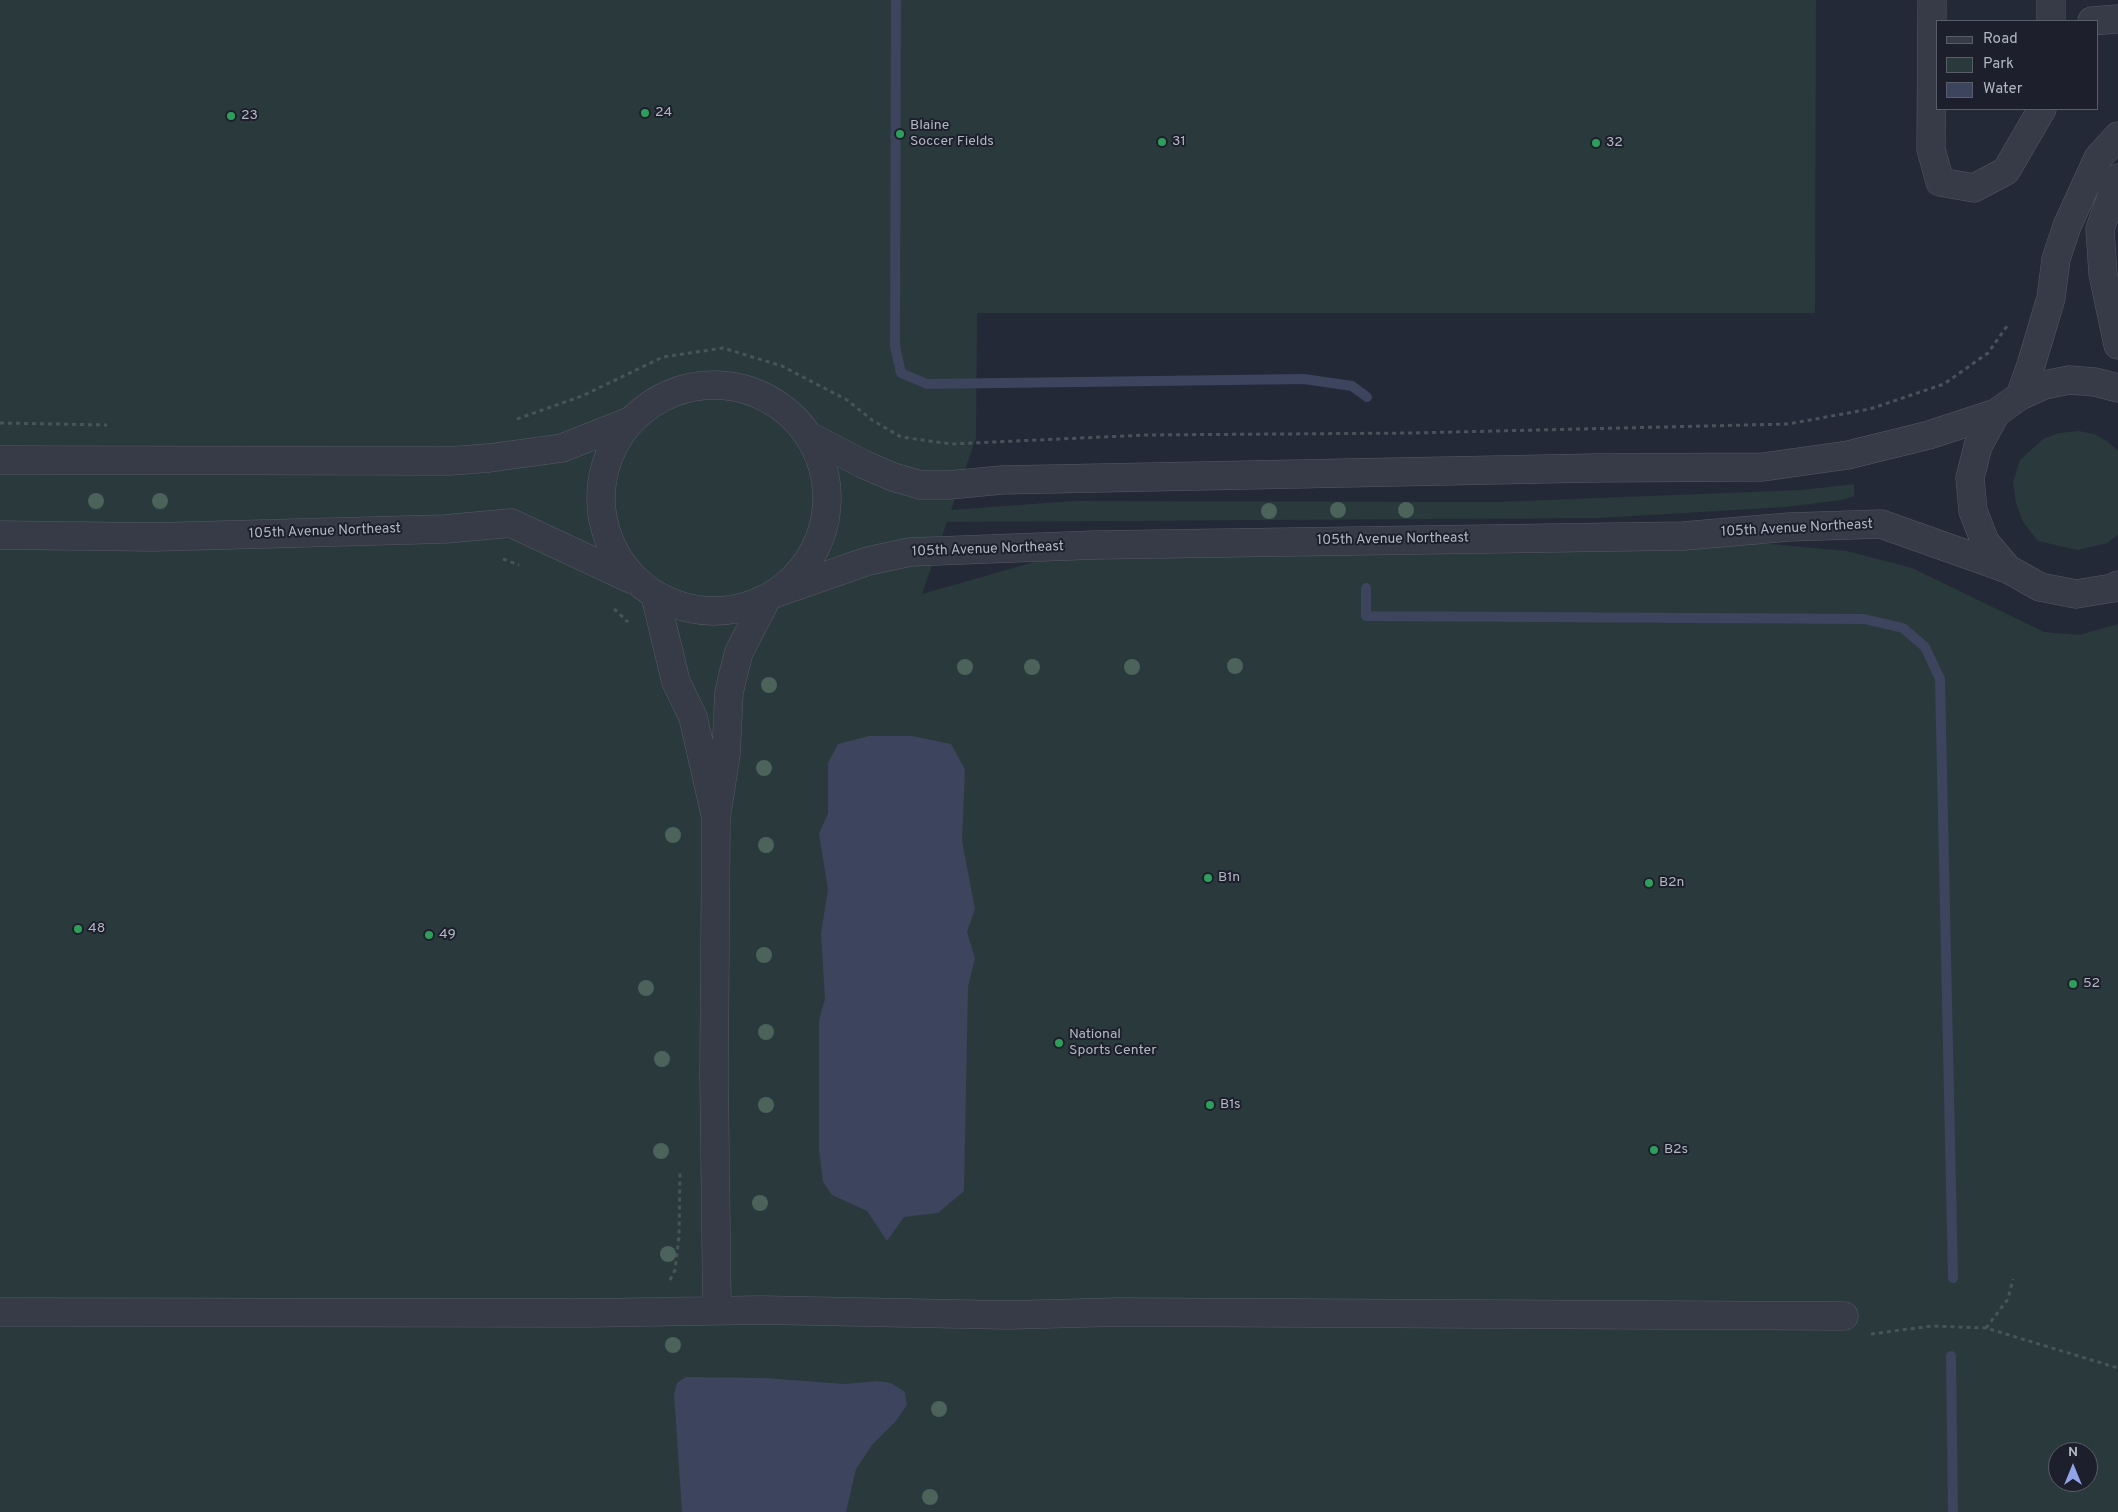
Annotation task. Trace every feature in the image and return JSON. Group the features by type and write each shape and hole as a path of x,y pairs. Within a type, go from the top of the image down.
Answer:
{"street":[{"path":"1932,0 1931,149 1940,182 1974,188 2006,171 2041,110"},
{"path":"2051,0 2051,20"},
{"path":"2098,21 2118,19"},
{"path":"2020,396 2048,306 2056,259 2067,226 2098,158 2118,136"},
{"path":"2118,178 2100,229 2103,274 2118,345"},
{"name":"105th Avenue Northeast","path":"0,460 449,461 489,458 562,448 628,422 662,396 702,384 744,387 782,406 811,437 863,464 893,477 921,485 949,485 1012,480 1594,468 1762,467 1848,455 1929,435 1996,413 2020,396 2044,385 2069,380 2095,382 2118,388"},
{"name":"105th Avenue Northeast","path":"1996,413 1978,446 1970,478 1972,511 1985,542 2008,569"},
{"name":"105th Avenue Northeast","path":"628,422 610,452 600,486 602,521 615,554 646,588"},
{"name":"105th Avenue Northeast","path":"772,595 798,574 818,543 828,508 825,471 811,437"},
{"name":"105th Avenue Northeast","path":"0,534 154,537 446,529 512,523 646,588 676,605 700,610 724,610 747,606 772,595 868,561 910,552 1094,545 1683,536 1789,527 1881,524 2008,569 2040,587 2076,594 2113,588 2118,585"},
{"path":"646,588 676,682 693,717 716,818"},
{"path":"717,1310 714,1074 716,818 726,754 729,693 733,675 740,652 772,595"},
{"path":"0,1312 588,1313 717,1310 1008,1315 1119,1312 1844,1316"}],"path":[{"path":"509,422 582,396 664,357 723,348 782,366 847,400 872,420 901,437 951,444 1146,435 1413,434 1788,424 1870,409 1944,384 1988,353 2008,324"},
{"path":"0,423 114,426"},
{"path":"503,559 521,566"},
{"path":"613,608 630,624"},
{"path":"669,1282 675,1270 679,1237 680,1169"},
{"path":"1986,1328 2008,1299 2013,1279"},
{"path":"1863,1335 1932,1326 1986,1328 2118,1368"}],"green space":[{"name":"National Sports Center","path":"0,0 1816,0 1815,313 977,313 976,438 951,510 1074,501 1496,502 1802,490 1854,484 1854,496 1841,500 1785,507 1599,518 947,522 922,594 1094,545 1683,536 1847,551 1912,568 2044,632 2079,635 2118,624 2118,1512 0,1512"},
{"path":"2079,431 2094,434 2108,442 2118,451 2118,535 2107,543 2078,550 2038,541 2023,522 2016,503 2013,482 2020,460 2043,439 2059,433"}],"water":[{"path":"869,736 912,736 951,744 965,769 962,841 975,909 967,932 975,958 968,987 964,1191 938,1213 904,1217 887,1241 867,1211 832,1195 823,1182 819,1150 819,1020 825,999 821,933 828,890 819,834 828,813 828,763 838,744"},
{"path":"686,1377 764,1378 845,1384 877,1381 891,1383 905,1392 907,1405 895,1422 872,1445 856,1469 846,1512 682,1512 674,1394 677,1383"}],"waterway":[{"path":"896,0 895,346 901,373 927,384 1304,379 1352,386 1367,397"},
{"path":"1366,588 1366,616 1864,619 1903,628 1925,647 1940,679 1953,1278"},
{"path":"1951,1356 1953,1512"}],"place":[{"name":"24","path":"645,113"},
{"name":"23","path":"231,116"},
{"name":"Blaine Soccer Fields","path":"900,134"},
{"name":"31","path":"1162,142"},
{"name":"32","path":"1596,143"},
{"name":"B1n","path":"1208,878"},
{"name":"B2n","path":"1649,883"},
{"name":"48","path":"78,929"},
{"name":"49","path":"429,935"},
{"name":"52","path":"2073,984"},
{"name":"National Sports Center","path":"1059,1043"},
{"name":"B1s","path":"1210,1105"},
{"name":"B2s","path":"1654,1150"}]}
